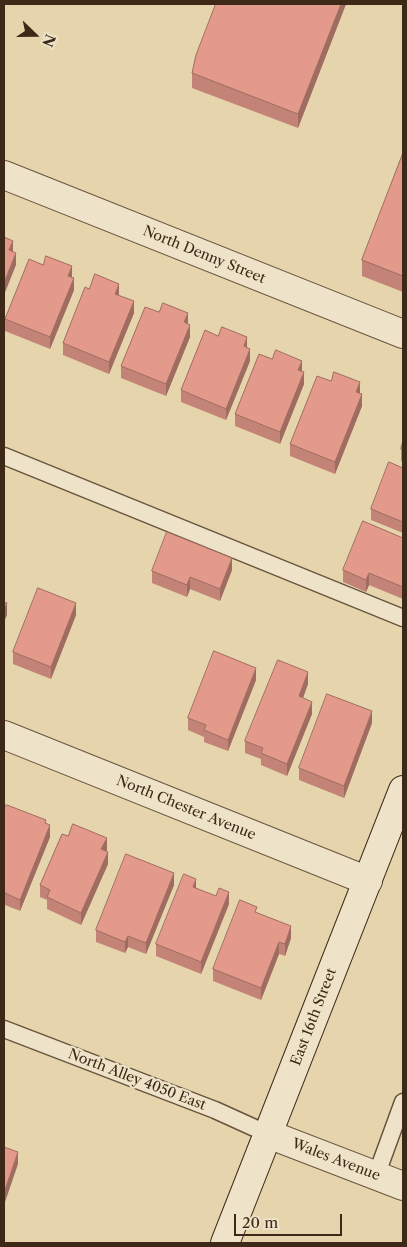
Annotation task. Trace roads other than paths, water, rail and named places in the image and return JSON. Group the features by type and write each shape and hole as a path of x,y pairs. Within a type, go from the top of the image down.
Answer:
{"street":[{"name":"North Denny Street","path":"4,175 403,334"},
{"name":"North Chester Avenue","path":"4,735 368,881"},
{"name":"East 16th Street","path":"225,1243 403,790"},
{"name":"Wales Avenue","path":"268,1134 403,1186"}],"lane":[{"path":"4,456 403,618"},
{"name":"North Alley 4050 East","path":"4,1029 215,1110 268,1134"},
{"path":"376,1176 403,1102"}]}
